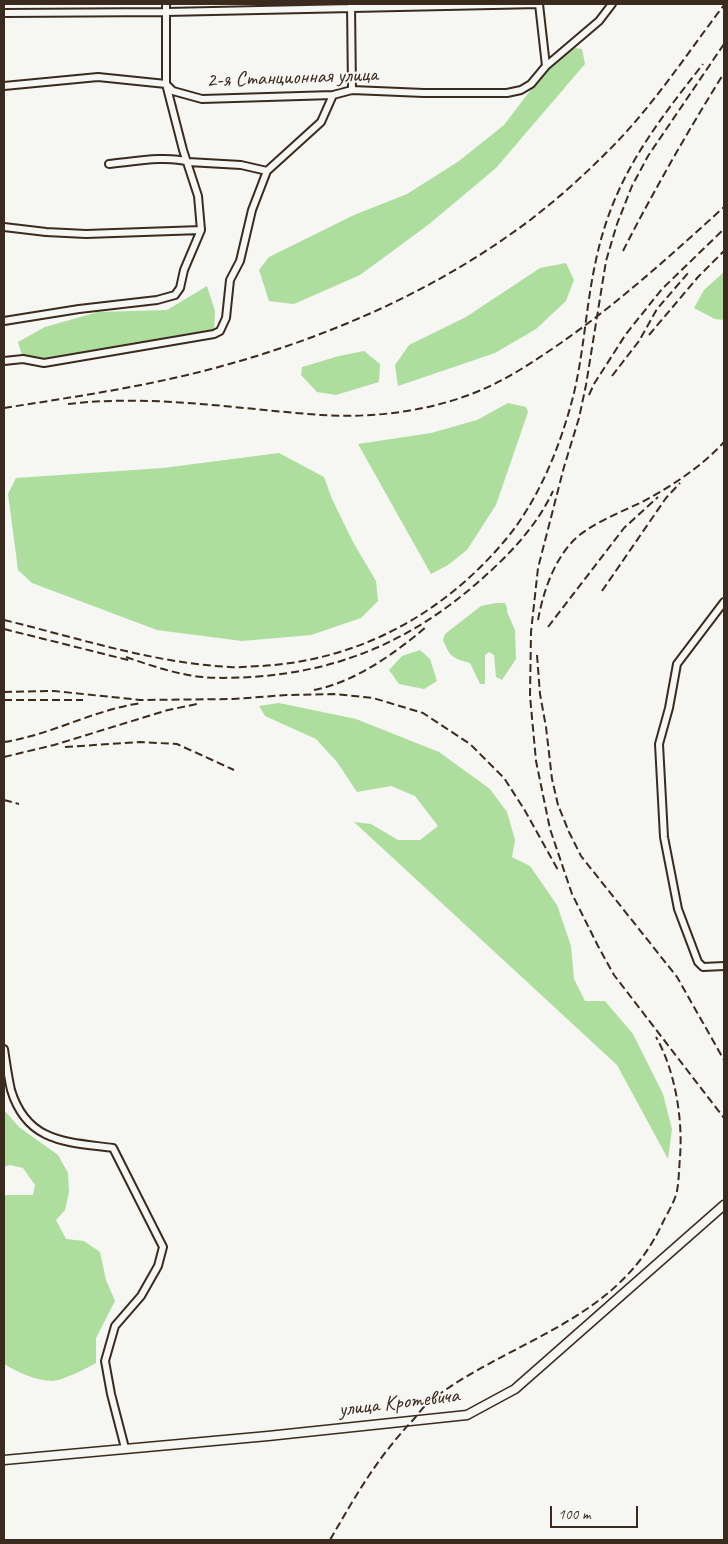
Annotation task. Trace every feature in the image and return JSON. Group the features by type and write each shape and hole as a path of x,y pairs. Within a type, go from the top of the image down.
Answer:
{"street":[{"path":"4,322 79,309 157,300 175,295 180,288 184,270 202,230 198,196 166,84 166,4"},
{"path":"4,13 166,12 351,6 539,4 546,66"},
{"name":"2-я Станционная улица","path":"4,86 98,77 166,84 173,91 202,99 333,96 352,90 424,93 507,92 521,90 531,84 546,66 599,21 612,4"},
{"path":"351,6 352,90"},
{"path":"4,361 23,359 44,362 205,336 220,331 226,318 230,280 240,261 252,210 267,170 321,122 333,96"},
{"path":"109,164 149,160 182,160 241,165 267,170"},
{"path":"4,227 86,234 202,230"},
{"path":"724,602 677,664 669,708 659,744 664,837 678,909 698,962 703,967 724,966"},
{"path":"4,1049 12,1091 24,1116 36,1130 51,1138 65,1142 113,1148 163,1247 158,1266 140,1296 115,1326 105,1360 111,1394 125,1448"},
{"name":"улица Кротевича","path":"4,1460 268,1436 468,1415 515,1389 724,1205"}],"green space":[{"path":"575,48 582,49 585,64 496,168 428,225 360,275 294,304 269,301 259,270 269,257 354,215 407,194 459,161 504,125 548,69"},
{"path":"566,263 574,280 566,301 536,329 495,353 398,386 395,365 409,345 466,317 540,268"},
{"path":"724,272 724,320 715,319 694,308 704,290"},
{"path":"207,286 215,311 214,334 44,363 23,359 18,342 45,327 98,312 167,310"},
{"path":"364,351 380,364 379,382 336,395 317,392 301,375 302,367"},
{"path":"508,403 526,407 528,412 496,505 467,550 448,565 431,574 358,444 431,433 477,420"},
{"path":"279,453 324,477 332,499 353,542 376,581 378,601 361,618 311,635 242,641 157,630 32,583 18,570 8,494 16,478 163,468"},
{"path":"505,603 515,630 516,659 502,680 496,677 494,655 489,652 485,655 485,684 480,684 470,663 452,656 443,640 445,634 481,606"},
{"path":"420,650 430,659 437,681 424,689 399,684 389,670 402,656"},
{"path":"279,703 356,719 439,752 490,789 507,812 515,840 512,857 530,866 557,905 571,946 574,979 585,1001 605,1001 633,1034 663,1094 672,1129 668,1159 617,1065 354,822 371,824 398,840 420,840 438,826 415,796 391,786 357,792 337,762 316,739 265,716 259,706"},
{"path":"4,1110 19,1127 58,1155 68,1173 69,1192 65,1210 56,1220 66,1239 84,1241 100,1252 106,1280 115,1301 96,1338 96,1363 62,1379 52,1381 34,1378 4,1364 4,1195 33,1195 35,1185 23,1168 10,1165 4,1167"}],"railway":[{"path":"4,408 160,381 250,358 288,346 365,316 439,279 521,227 559,197 595,164 653,100 724,5"},
{"path":"724,44 648,156 632,186 617,224 606,261 579,418 564,467 538,568 531,632 530,696 536,761 550,829 572,894 614,975 724,1118"},
{"path":"4,620 144,655 201,665 262,666 298,662 333,654 366,643 398,628 428,610 456,589 483,565 507,538 528,509 545,476 559,443 575,390 596,260 603,231 613,204 637,156 668,110 703,64"},
{"path":"623,251 672,161 724,73"},
{"path":"68,404 100,401 195,403 321,415 360,416 418,409 455,400 504,379 533,362 575,333 641,281 724,207"},
{"path":"589,395 626,334 662,289 724,229"},
{"path":"649,335 698,277 724,251"},
{"path":"612,376 639,341 657,309 689,272"},
{"path":"538,620 554,568 566,549 579,535 596,524 642,502 675,483 706,460 724,442"},
{"path":"602,591 666,498 680,483"},
{"path":"126,657 188,675 236,678 284,674 315,668 372,650 426,622 476,584 498,564 529,530 553,491"},
{"path":"548,627 624,528 658,497"},
{"path":"314,690 344,681 359,674 387,657 426,627"},
{"path":"4,629 132,661"},
{"path":"537,655 540,694 552,779 558,805 569,832 581,856 677,977 724,1060"},
{"path":"4,692 54,691 140,700 233,699 334,694 373,698 423,713 470,744 504,778 524,809 558,870"},
{"path":"4,700 83,700"},
{"path":"4,742 38,734 123,706 141,703"},
{"path":"4,757 54,745 168,710 197,704"},
{"path":"65,747 140,742 177,744 234,770"},
{"path":"4,800 19,804"},
{"path":"330,1540 358,1492 388,1448 428,1402 465,1378 592,1306 619,1283 643,1256 675,1199 678,1187 681,1142 679,1111 673,1079 663,1050 656,1037"}]}
